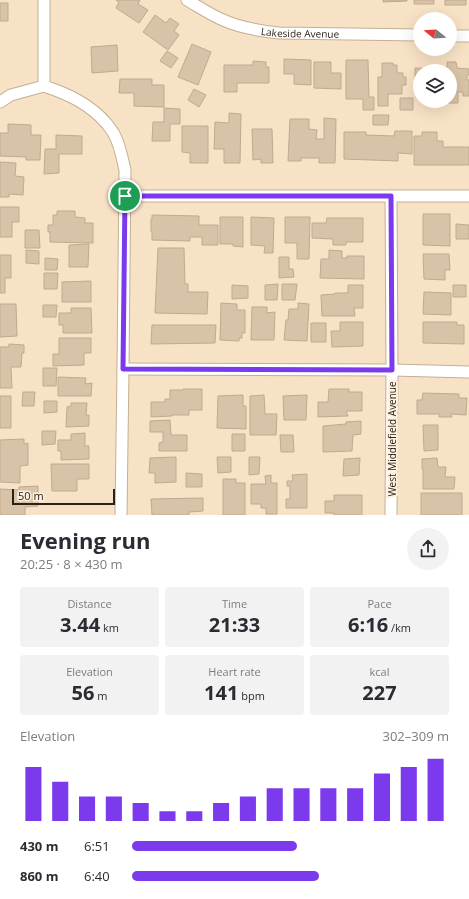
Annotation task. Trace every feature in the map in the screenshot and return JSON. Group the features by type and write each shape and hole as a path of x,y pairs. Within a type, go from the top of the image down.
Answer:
{"street":[{"path":"44,0 44,86"},
{"name":"Lakeside Avenue","path":"188,0 223,20 256,30 279,33 413,35"},
{"path":"457,36 469,36"},
{"path":"0,102 11,95 44,86 64,93 86,105 101,117 114,133 121,150 125,170 125,196 120,515"},
{"path":"125,196 469,196"},
{"name":"West Middlefield Avenue","path":"391,196 391,515"},
{"path":"123,369 392,370 469,372"}],"building":[{"path":"116,0 140,0 138,4 148,10 139,23 116,8 119,2"},
{"path":"383,0 407,0 407,1 383,2"},
{"path":"414,0 434,0 434,4 414,4"},
{"path":"445,0 466,0 466,5 445,5"},
{"path":"0,3 8,3 8,21 0,21"},
{"path":"155,15 166,23 170,18 179,24 174,31 179,35 168,50 143,32"},
{"path":"192,44 211,52 198,85 178,77"},
{"path":"117,45 118,71 92,73 91,47"},
{"path":"167,51 178,58 171,68 160,61"},
{"path":"284,59 311,60 311,85 294,84 294,74 284,74"},
{"path":"346,60 368,60 369,97 374,97 374,110 363,110 363,99 346,99"},
{"path":"253,61 266,62 266,67 269,67 269,83 237,83 237,92 224,92 224,65 253,65"},
{"path":"314,62 331,62 331,73 341,73 341,89 314,88"},
{"path":"447,62 456,62 456,64 447,64"},
{"path":"382,63 393,63 393,65 397,65 397,73 403,73 403,77 406,77 406,85 402,85 402,94 388,94 388,106 378,106 378,77 382,77"},
{"path":"457,68 469,69 467,80 469,80 469,96 463,96 463,92 458,92 458,103"},
{"path":"120,79 152,79 152,85 164,85 164,107 134,106 134,93 119,93"},
{"path":"194,89 206,95 199,107 188,100"},
{"path":"400,98 413,98 413,110 400,110"},
{"path":"164,108 180,109 180,124 170,124 170,141 152,141 153,122 164,122"},
{"path":"229,113 241,114 240,163 224,163 224,149 214,149 215,122 229,123"},
{"path":"373,115 389,115 388,125 373,125"},
{"path":"324,118 336,119 335,163 319,163 319,158 301,158 301,161 288,161 290,119 309,119 309,129 317,130 316,139 324,139"},
{"path":"8,124 31,125 31,135 41,135 40,160 26,160 26,157 0,156 0,133 8,133"},
{"path":"182,126 208,126 208,163 190,163 190,153 182,152"},
{"path":"252,129 272,129 273,163 261,163 261,159 253,160"},
{"path":"395,131 412,131 412,154 398,153 398,161 344,159 344,132 366,132 366,135 394,136"},
{"path":"422,132 437,132 437,141 443,141 443,147 469,147 469,165 414,165 414,136 422,136"},
{"path":"56,135 82,136 82,154 59,154 59,173 44,174 45,149 56,149"},
{"path":"0,162 16,163 15,176 24,177 23,195 9,194 9,197 0,197"},
{"path":"0,207 19,207 19,222 12,222 12,237 0,237"},
{"path":"57,211 75,211 75,217 85,218 85,223 93,223 93,243 50,242 48,225 53,225 53,215 57,215"},
{"path":"423,214 450,214 450,246 423,245"},
{"path":"152,215 199,216 199,225 218,225 218,245 202,245 202,237 190,237 190,241 152,240"},
{"path":"220,217 243,217 243,247 233,246 233,244 220,244"},
{"path":"251,217 274,218 273,253 264,253 265,246 251,245"},
{"path":"285,217 310,217 309,259 297,259 297,243 285,243"},
{"path":"327,218 363,218 363,242 346,242 346,245 333,245 333,239 312,238 312,223 326,223"},
{"path":"456,224 469,225 469,239 456,239"},
{"path":"25,230 39,230 40,248 25,248"},
{"path":"89,244 88,267 69,267 69,245"},
{"path":"158,248 184,248 185,284 188,284 188,292 208,292 207,314 155,313"},
{"path":"26,250 39,251 39,264 26,263"},
{"path":"329,250 342,251 342,258 347,258 347,256 364,256 364,279 320,278 321,259 329,259"},
{"path":"423,254 449,254 450,270 445,270 445,280 424,279"},
{"path":"0,255 11,255 11,278 5,278 5,293 0,293"},
{"path":"279,257 289,257 289,269 293,269 294,277 279,278"},
{"path":"45,258 58,259 57,270 45,270"},
{"path":"44,273 58,273 57,289 44,289"},
{"path":"91,281 91,302 62,302 62,282"},
{"path":"278,284 277,300 265,300 265,285"},
{"path":"282,284 297,284 295,300 282,300"},
{"path":"232,285 248,286 248,298 232,299"},
{"path":"348,285 363,285 363,308 354,308 355,316 322,316 321,295 348,293"},
{"path":"453,285 466,285 466,297 453,297"},
{"path":"424,292 451,293 451,315 423,314"},
{"path":"221,303 237,304 237,310 245,310 245,333 242,333 242,338 239,338 239,341 220,340"},
{"path":"298,303 309,304 307,341 284,340 286,320 288,320 289,309 298,309"},
{"path":"0,304 16,304 17,336 0,337"},
{"path":"43,305 57,305 56,317 43,317"},
{"path":"252,307 267,307 267,313 275,312 274,340 251,340"},
{"path":"71,308 91,308 92,333 63,333 63,325 59,325 59,313 71,313"},
{"path":"340,322 363,322 363,346 332,347 331,331 340,331"},
{"path":"423,322 457,322 457,325 464,325 464,344 423,343"},
{"path":"311,323 326,323 326,342 311,342"},
{"path":"152,325 216,325 215,343 151,344"},
{"path":"59,338 91,338 91,353 84,353 84,365 53,366 53,354 59,354"},
{"path":"9,344 24,345 24,353 22,353 21,367 11,367 12,388 0,388 0,347 9,347"},
{"path":"43,368 57,368 56,386 43,386"},
{"path":"58,377 86,378 85,384 92,383 91,396 58,396"},
{"path":"202,389 202,410 189,410 189,415 151,417 151,402 165,402 165,399 170,399 170,390"},
{"path":"329,389 349,389 349,392 362,392 362,411 346,411 348,416 318,417 318,402 328,402"},
{"path":"23,392 35,392 34,406 22,406"},
{"path":"423,393 459,394 459,398 467,398 466,415 451,414 452,417 439,417 439,414 417,414 417,400 422,400"},
{"path":"243,395 243,406 246,406 246,429 217,428 218,396"},
{"path":"264,395 265,414 277,414 276,435 250,435 250,396"},
{"path":"307,395 306,420 284,420 283,396"},
{"path":"0,396 11,396 11,428 0,428"},
{"path":"44,401 57,401 57,412 44,413"},
{"path":"71,403 87,403 86,415 89,415 89,426 66,427 67,407 71,406"},
{"path":"170,420 171,435 187,435 187,451 159,451 159,443 163,442 163,432 150,432 150,421"},
{"path":"361,421 361,434 353,435 352,451 323,452 323,426"},
{"path":"423,425 438,425 438,450 424,451"},
{"path":"42,431 56,431 55,444 42,445"},
{"path":"85,433 85,446 89,446 89,459 61,460 61,451 58,451 58,440 71,440 71,434"},
{"path":"232,434 245,434 245,451 232,451"},
{"path":"280,435 293,435 294,452 281,452"},
{"path":"24,439 24,444 28,443 28,465 20,466 20,483 0,482 0,440"},
{"path":"176,457 176,482 155,483 155,473 149,473 150,458"},
{"path":"217,457 231,457 231,472 218,473"},
{"path":"249,457 260,457 259,474 249,475"},
{"path":"360,458 359,475 343,476 344,459"},
{"path":"437,458 438,467 446,467 445,477 455,477 454,489 423,489 422,459"},
{"path":"51,464 89,464 89,479 77,479 77,491 52,491"},
{"path":"186,473 202,474 202,487 186,487"},
{"path":"307,474 307,508 286,508 286,499 290,499 290,486 287,486 287,481 293,481 292,475"},
{"path":"271,475 271,483 277,483 277,514 266,514 266,508 261,508 261,504 251,504 251,484 266,484 265,476"},
{"path":"223,479 236,479 236,483 245,483 245,515 223,515"},
{"path":"38,486 38,506 25,507 25,515 0,515 0,489 19,490 19,487"},
{"path":"421,493 462,493 462,515 421,515"},
{"path":"334,495 362,495 362,515 334,515 334,513 325,513 325,501 334,501"},
{"path":"203,498 203,511 189,512 189,515 152,515 151,499"}],"route":[{"path":"125,196 391,196 392,370 123,369 125,196"}]}
